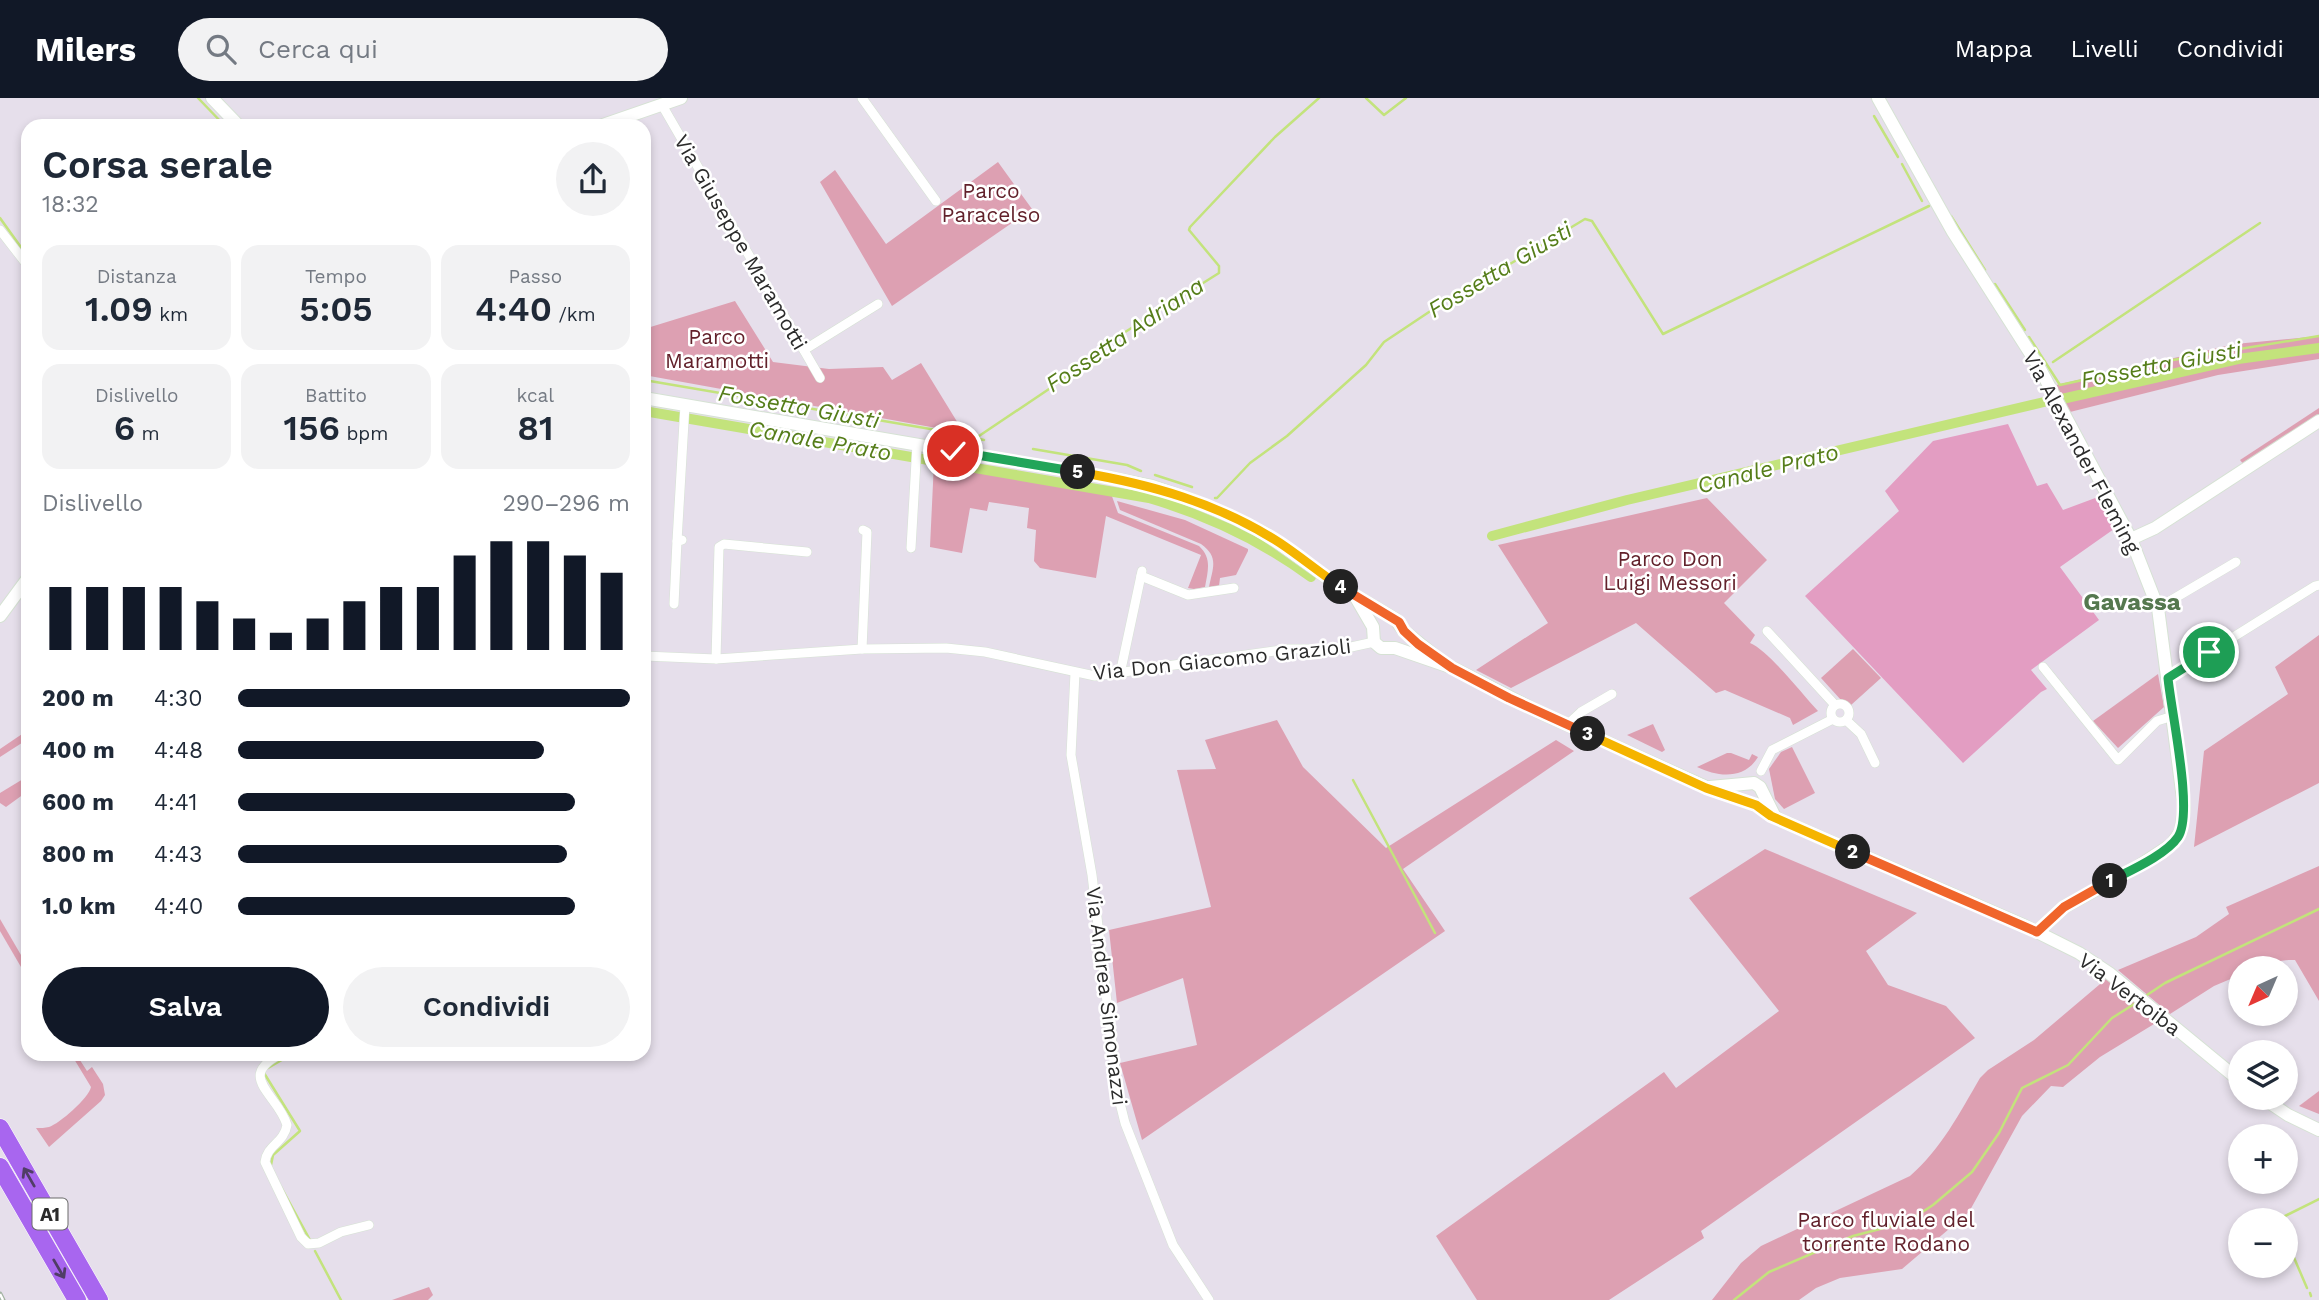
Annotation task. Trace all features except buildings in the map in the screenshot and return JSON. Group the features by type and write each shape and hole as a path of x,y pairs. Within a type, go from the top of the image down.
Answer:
{"highway":[{"name":"A1","path":"0,1128 99,1300"},
{"name":"A1","path":"0,1167 77,1300"}],"main road":[{"path":"212,98 232,119"},
{"path":"621,119 681,98"},
{"name":"Via Alexander Fleming","path":"1878,98 1953,232 2039,367 2131,539 2158,608 2184,807 2178,838 2137,867 2064,907 2037,932"},
{"path":"651,401 684,413 1112,478 1169,491 1215,509 1264,533 1355,596 1399,622 1404,631 1452,668"},
{"path":"2131,539 2155,528 2319,421"},
{"path":"0,616 21,588"},
{"path":"1355,596 1373,627 1374,642 1386,649 1395,648 1452,668 1567,725 1706,788 1754,786"},
{"path":"1373,627 1380,619 1390,618"},
{"path":"1395,648 1402,641 1404,631"},
{"path":"1754,786 1759,800 1747,801 1741,790 1754,786"},
{"path":"1754,786 1780,820"},
{"name":"Via Vertoiba","path":"1706,788 1747,801 1780,820 2037,932 2079,953 2109,972 2228,1071"},
{"path":"2280,1110 2319,1130"}],"street":[{"path":"862,98 936,201"},
{"name":"Via Giuseppe Maramotti","path":"662,105 820,378"},
{"path":"0,230 21,257"},
{"path":"804,350 878,304"},
{"path":"674,604 684,413"},
{"path":"911,548 917,449"},
{"path":"862,649 867,533 863,530"},
{"path":"716,659 719,547 724,544 807,552"},
{"path":"2158,608 2236,562"},
{"path":"1120,674 1142,574 1188,595 1234,588"},
{"path":"2168,678 2319,585"},
{"path":"1767,631 1835,705 1846,706 1849,712 1846,720"},
{"name":"Via Don Giacomo Grazioli","path":"651,656 716,659 862,649 946,648 985,652 1095,677 1289,649 1342,649 1374,642"},
{"path":"2043,667 2118,760 2157,721 2173,716"},
{"name":"Via Andrea Simonazzi","path":"1075,673 1071,755 1092,875 1118,1095 1125,1123 1173,1245 1209,1300"},
{"path":"1567,725 1581,712 1612,694"},
{"path":"1833,719 1831,710 1835,705"},
{"path":"1754,786 1772,750 1833,719 1841,722 1846,720"},
{"path":"1846,720 1861,734 1875,763"},
{"path":"268,1061 260,1071 261,1084 286,1125 283,1138 268,1150 265,1162 304,1242 314,1244 341,1232 369,1226"}],"green space":[{"name":"Parco Paracelso","path":"998,162 1032,209 892,306 820,182 835,170 886,244"},
{"name":"Parco Maramotti","path":"735,301 773,362 829,369 883,367 892,380 921,363 964,433 651,376 651,327"},
{"path":"2319,336 2319,359 2218,375 2070,412 2056,385 2235,344"},
{"path":"2319,408 2319,416 2244,465 2240,460"},
{"path":"934,462 1108,492 1109,488 1118,513 1199,546 1207,560 1205,587 1188,588 1201,555 1106,516 1096,578 1040,568 1034,561 1036,530 1027,528 1029,508 989,502 987,511 970,508 962,553 930,547"},
{"name":"Parco Don Luigi Messori","path":"1707,498 1767,560 1724,603 1755,635 1750,643 1775,663 1818,711 1793,725 1790,718 1725,690 1716,693 1636,623 1511,688 1476,670 1548,623 1498,545"},
{"path":"1117,501 1185,520 1248,551 1236,575 1220,578 1219,586 1209,587 1213,563 1207,549 1201,544 1120,510"},
{"path":"2319,635 2319,783 2194,847 2204,751 2288,694 2275,667"},
{"path":"1853,649 1881,678 1851,705 1841,700 1821,678"},
{"path":"2158,674 2164,707 2118,748 2093,721"},
{"path":"1277,720 1303,767 1386,848 1556,740 1574,751 1403,869 1445,931 1142,1140 1120,1063 1197,1045 1183,978 1117,1003 1109,930 1211,907 1177,770 1216,769 1205,740"},
{"path":"1653,724 1665,750 1662,752 1627,735"},
{"path":"21,735 21,744 0,757 0,749"},
{"path":"1792,747 1815,793 1784,809 1775,799 1769,769 1781,752"},
{"path":"1727,753 1749,760 1752,754 1758,757 1746,770 1738,773 1713,773 1697,767"},
{"path":"21,780 21,796 6,807 0,803 0,793"},
{"path":"1765,849 1917,913 1866,951 1888,985 1946,1006 1975,1038 1701,1231 1704,1238 1609,1300 1477,1300 1436,1236 1664,1072 1676,1088 1779,1011 1689,898"},
{"path":"2319,866 2319,1001 2298,965 2298,956 2228,956 2228,980 2170,1014 2118,970 2196,937 2229,914 2226,907"},
{"path":"0,919 21,955 21,967 0,931"},
{"name":"Parco fluviale del torrente Rodano","path":"2106,979 2159,1021 2100,1057 2063,1087 2051,1086 2022,1116 1969,1212 1902,1269 1840,1278 1816,1288 1799,1300 1712,1300 1741,1263 1761,1246 1910,1176 1940,1143 1980,1078 2034,1040"},
{"path":"75,1061 81,1061 87,1071 92,1067 103,1084 105,1095 49,1147 36,1128 49,1127 60,1121 79,1104 91,1087"},
{"path":"2319,1091 2319,1114 2299,1106"},
{"path":"429,1287 433,1295 428,1300 392,1300"}],"shaded area":[{"path":"2008,424 2037,486 2047,483 2063,510 2098,497 2114,529 2060,567 2099,620 2031,670 2047,689 1963,763 1805,596 1899,511 1885,491 1933,441"}],"waterway":[{"path":"198,98 218,119"},
{"name":"Fossetta Adriana","path":"976,438 1052,387 1114,339 1219,273 1219,266 1189,230 1190,227 1275,137 1319,98"},
{"name":"Fossetta Adriana","path":"1366,98 1384,115 1406,98"},
{"path":"1874,116 1898,157"},
{"path":"1902,164 1922,201"},
{"name":"Fossetta Giusti","path":"1215,498 1250,463 1287,436 1366,365 1384,342 1471,284 1495,273 1585,219 1592,221 1663,334 1929,206"},
{"name":"Fossetta Giusti","path":"1951,216 1985,270"},
{"path":"0,218 21,247"},
{"path":"2053,362 2260,223"},
{"name":"Fossetta Giusti","path":"1995,284 2025,330"},
{"name":"Fossetta Giusti","path":"2029,337 2060,385 2173,360 2319,336"},
{"name":"Canale Prato","path":"2062,399 2238,359 2319,348"},
{"name":"Fossetta Giusti","path":"651,381 954,433"},
{"name":"Canale Prato","path":"1492,536 1627,500 2044,402"},
{"name":"Canale Prato","path":"651,412 1149,498 1192,512 1233,530 1311,577"},
{"name":"Fossetta Giusti","path":"962,435 984,440"},
{"name":"Fossetta Giusti","path":"1033,449 1127,465 1141,471"},
{"name":"Fossetta Giusti","path":"1155,475 1192,487"},
{"path":"1353,780 1435,933"},
{"path":"2144,997 2165,983 2319,909"},
{"path":"1734,1300 1769,1272 1853,1236 1907,1222 1933,1205 1972,1172 1999,1133 2022,1088 2068,1065 2112,1018 2139,1001"},
{"path":"268,1068 280,1061"},
{"path":"264,1073 300,1131 273,1155 271,1165"},
{"path":"281,1187 310,1240"},
{"path":"2298,1210 2319,1199"},
{"path":"315,1251 341,1300"},
{"path":"2298,1267 2307,1288"}],"railway":[{"path":"0,1294 3,1300"}],"district":[{"name":"Gavassa","path":"2132,602"}],"route":[{"path":"953,451 1152,486 1215,509 1279,542 1339,586 1395,619 1418,644 1452,668 1509,698 1706,788 1752,803 1780,820 2037,932 2064,907 2137,867 2178,838 2184,807 2168,678 2209,652"}]}
